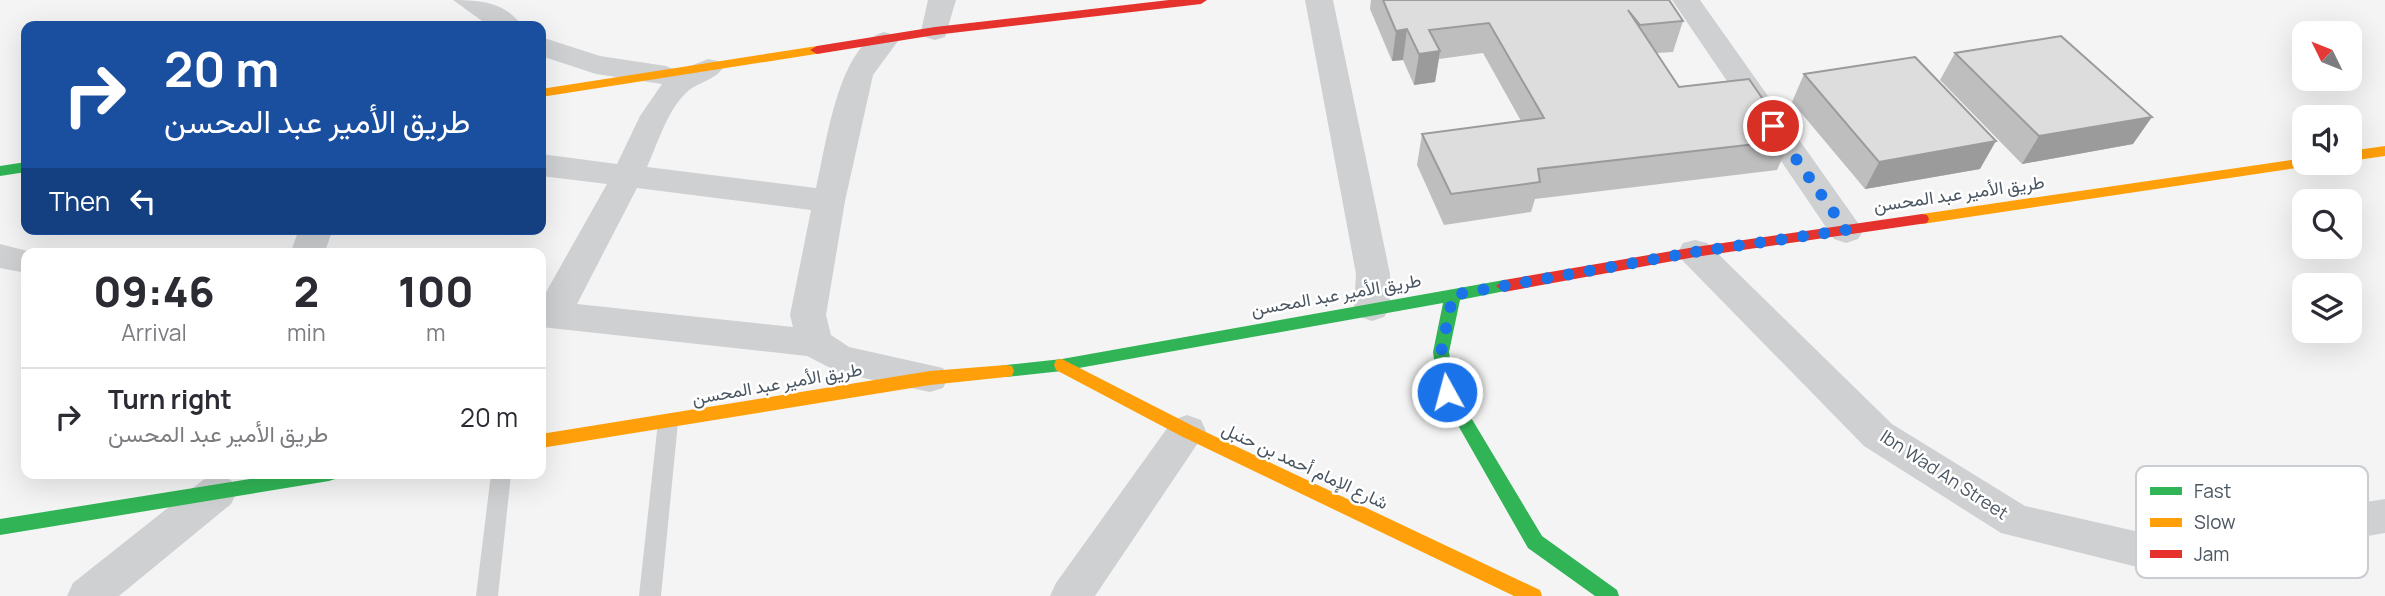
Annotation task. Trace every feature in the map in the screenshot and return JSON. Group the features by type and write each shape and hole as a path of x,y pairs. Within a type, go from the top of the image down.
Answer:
{"main road":[{"path":"546,92 935,31 1109,7 1201,0"},
{"path":"2362,154 2385,151"},
{"name":"طريق الأمير عبد المحسن","path":"546,440 930,378 1062,365 1695,252 2292,165"},
{"path":"1453,295 1441,352 1447,392 1535,542 1610,596"},
{"name":"شارع الإمام أحمد بن حنبل","path":"1062,365 1187,431 1534,596"},
{"path":"0,527 298,479"}],"street":[{"path":"935,31 942,0"},
{"path":"1319,0 1373,274 1372,308"},
{"path":"1686,0 1846,230"},
{"path":"815,343 808,315 829,201 858,74 884,41"},
{"path":"546,48 596,65 666,75"},
{"path":"709,68 676,85 656,117 628,175 547,315 815,343 840,359 930,378"},
{"path":"546,166 829,201"},
{"name":"Ibn Wad An Street","path":"1695,252 1878,435 2015,520 2136,549"},
{"path":"0,256 21,260"},
{"path":"1071,596 1187,431"},
{"path":"88,596 217,492"}],"lane":[{"path":"650,596 668,422"},
{"path":"486,596 500,479"}],"building":[{"path":"1383,0 1669,0 1683,21 1640,25 1628,10 1679,87 1749,79 1791,140 1538,169 1540,182 1451,194 1422,134 1544,118 1489,23 1429,30 1440,51 1419,54 1407,29 1396,31"},
{"path":"2061,36 2152,117 2039,136 1955,53"},
{"path":"1915,57 1996,141 1879,162 1804,74"}],"traffic: fast":[{"path":"0,171 21,168"},
{"path":"1006,371 1062,365 1504,286"},
{"path":"1453,295 1441,352 1447,392 1535,542 1610,596"},
{"path":"0,527 298,479"}],"traffic: slow":[{"path":"546,92 817,50"},
{"path":"2362,154 2385,151"},
{"path":"1922,219 2292,165"},
{"path":"1062,365 1187,431 1533,596"},
{"path":"546,440 930,378 1006,371"}],"traffic: jam":[{"path":"817,50 935,31 1201,0"},
{"path":"1504,286 1695,252 1922,219"}],"route":[{"path":"1447,392 1441,352 1453,295 1695,252 1846,230 1773,126"}]}
